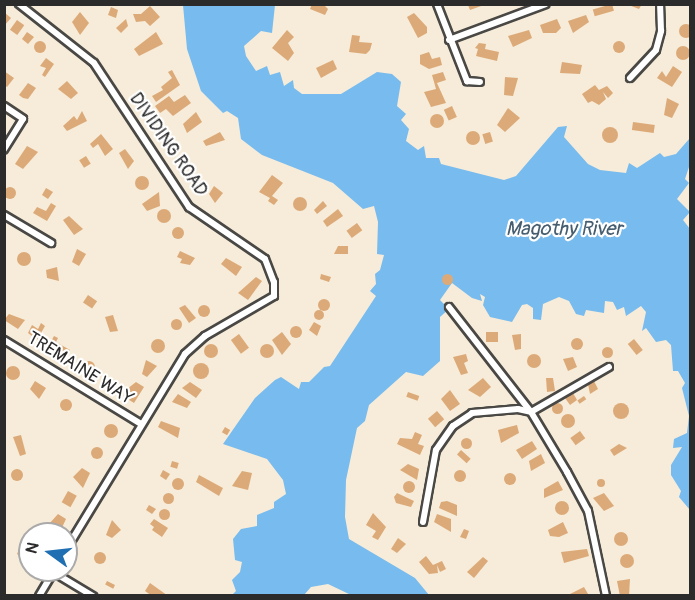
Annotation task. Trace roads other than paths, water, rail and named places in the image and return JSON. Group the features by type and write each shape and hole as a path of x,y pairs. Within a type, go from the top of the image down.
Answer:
{"street":[{"name":"DIVIDING ROAD","path":"19,4 94,63 189,207 265,259 274,282 274,296 205,336 186,354 78,530"},
{"path":"437,4 466,81 480,82"},
{"path":"449,40 546,4"},
{"path":"630,78 656,50 661,31 660,4"},
{"path":"4,106 23,119 4,150"},
{"path":"4,215 51,243"},
{"path":"449,307 531,412 588,510 606,596"},
{"name":"TREMAINE WAY","path":"4,340 141,424"},
{"path":"423,522 436,450 453,426 472,413 518,409 531,412 609,367"},
{"path":"39,596 47,582"},
{"path":"71,582 93,596"}],"water":[{"name":"Magothy River","path":"183,5 275,5 272,33 261,31 244,46 246,56 256,71 267,66 270,75 280,72 284,86 293,80 294,88 302,94 341,94 377,72 392,74 401,82 397,106 406,114 401,120 409,129 406,141 418,150 424,146 426,158 439,158 441,164 504,180 516,176 558,127 567,126 564,137 588,164 600,170 626,173 629,163 637,168 660,153 664,157 676,154 690,138 690,164 685,179 689,183 677,199 690,212 683,220 690,229 690,510 679,497 681,491 671,475 671,465 682,447 673,448 674,439 687,433 689,416 682,388 685,383 678,371 673,371 671,345 666,340 656,342 646,328 642,331 646,312 641,306 626,316 624,307 617,310 613,302 605,301 604,313 586,310 584,316 576,314 569,301 559,297 543,304 541,320 533,319 533,308 527,304 522,305 512,322 490,317 483,305 485,297 480,294 482,301 472,298 452,283 440,300 449,309 440,317 440,361 423,376 406,372 369,405 365,421 357,428 346,480 345,517 349,539 415,578 429,595 351,595 328,584 311,587 304,595 232,595 236,591 232,580 240,572 242,562 235,560 233,539 241,529 257,526 257,515 274,508 274,502 286,494 283,480 267,459 223,444 255,398 275,380 281,377 299,389 301,382 309,382 324,367 330,366 376,296 370,291 376,284 375,274 380,270 384,255 377,254 378,222 374,206 363,209 333,183 262,155 241,139 238,118 227,111 223,113 201,91 187,49"}]}
